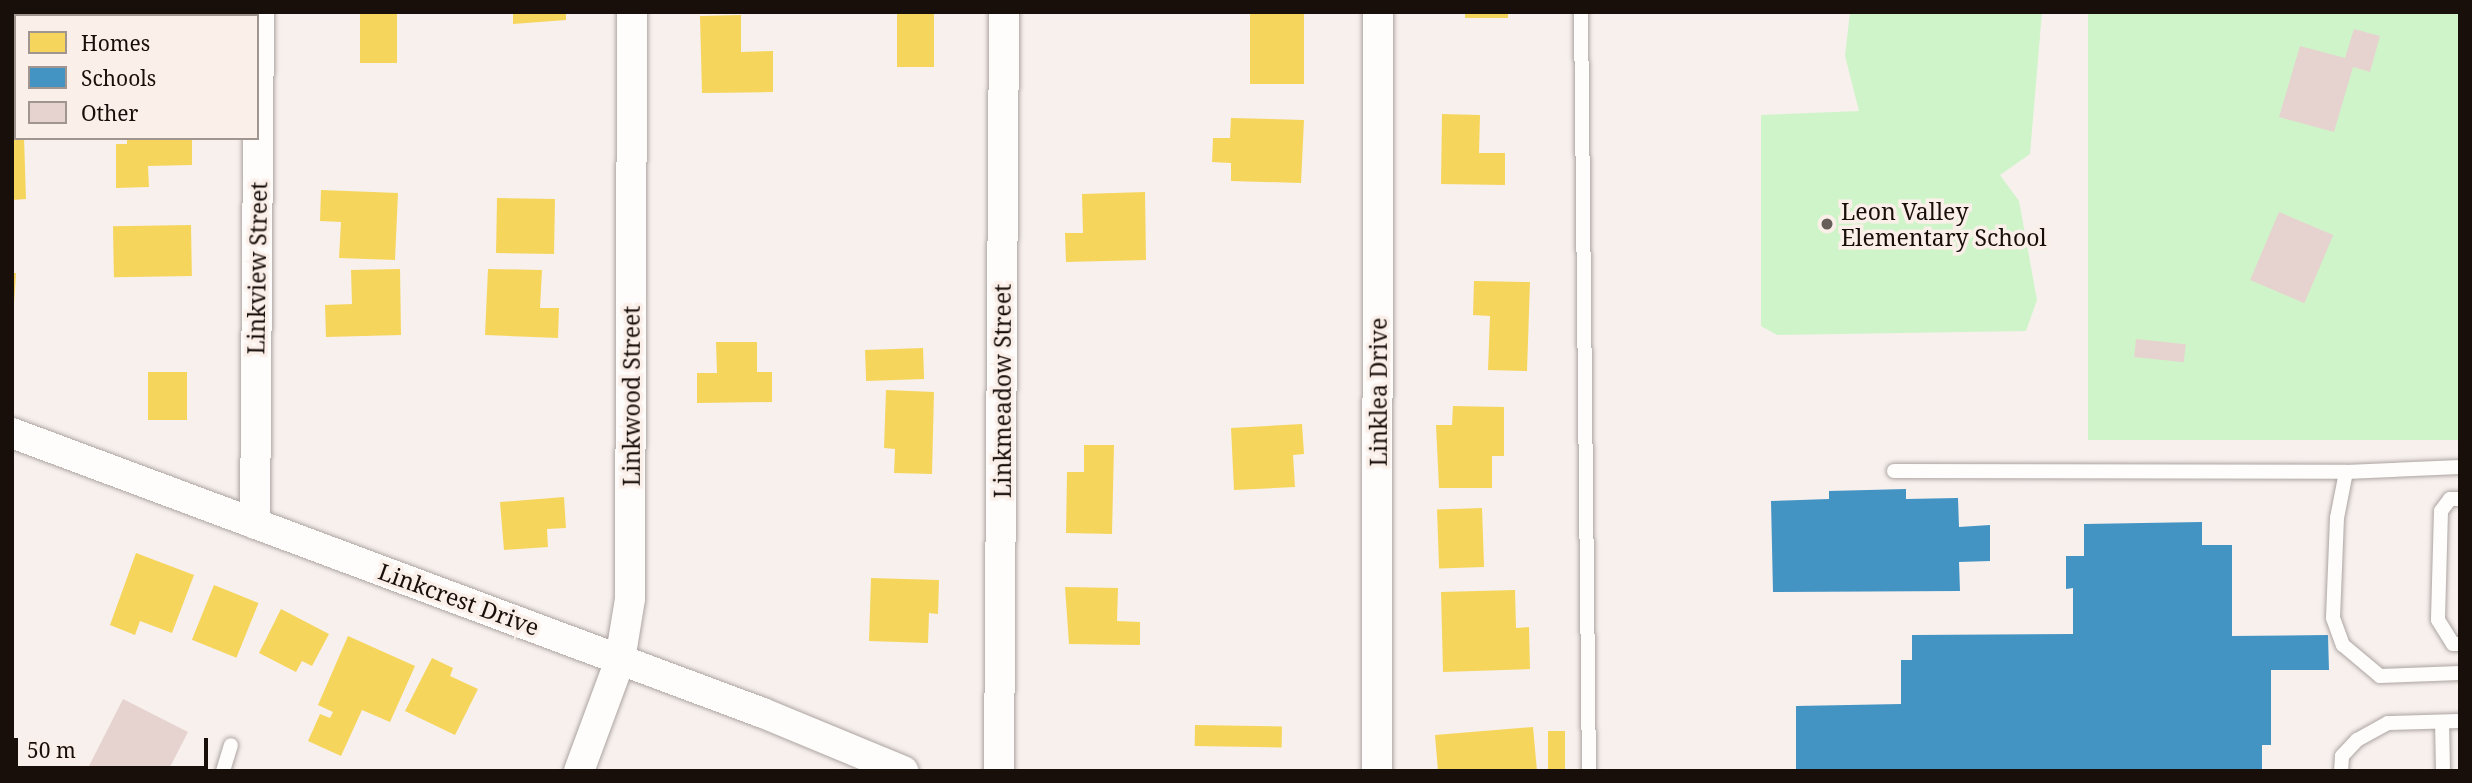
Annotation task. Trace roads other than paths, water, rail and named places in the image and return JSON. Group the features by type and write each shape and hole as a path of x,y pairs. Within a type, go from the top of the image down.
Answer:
{"street":[{"name":"Linkwood Street","path":"579,771 620,660 630,599 632,12"},
{"name":"Linkmeadow Street","path":"999,771 1004,12"},
{"name":"Linklea Drive","path":"1377,771 1378,12"},
{"name":"Linkview Street","path":"254,524 258,140"},
{"name":"Linkcrest Drive","path":"12,433 620,660 903,771"}],"lane":[{"path":"1581,12 1589,771"},
{"path":"1894,471 2346,472 2460,467"},
{"path":"2346,472 2337,518 2333,618 2343,645 2380,676 2460,673"},
{"path":"2460,499 2450,499 2441,511 2438,620 2453,644 2460,644"},
{"path":"2342,771 2343,757 2357,740 2388,723 2460,721"},
{"path":"2442,722 2443,771"},
{"path":"223,771 232,745"}],"place":[{"name":"Leon Valley Elementary School","path":"1827,224"}]}
